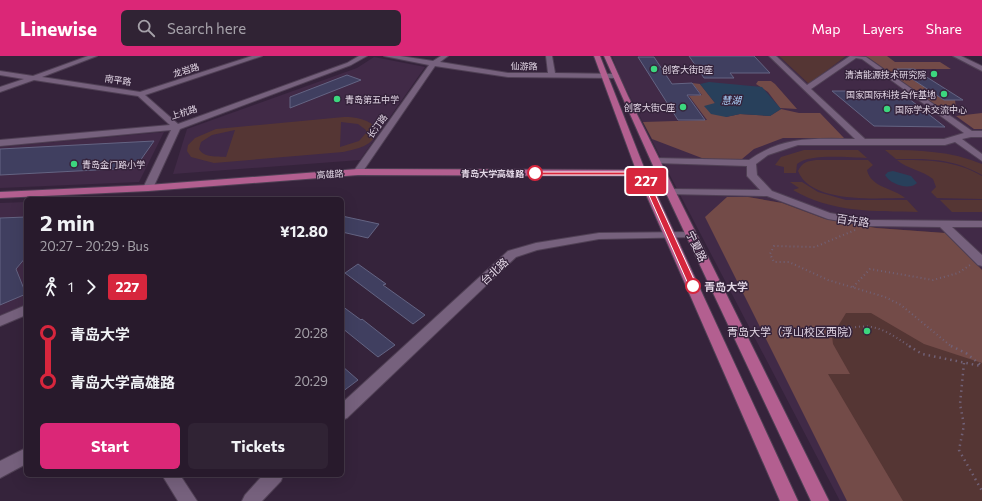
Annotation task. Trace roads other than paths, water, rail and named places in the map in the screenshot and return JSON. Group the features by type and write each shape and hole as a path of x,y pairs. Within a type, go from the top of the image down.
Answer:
{"main road":[{"name":"宁夏路","path":"597,56 603,76 642,174 789,501"},
{"name":"宁夏路","path":"607,56 670,192 820,501"},
{"name":"高雄路","path":"0,195 148,188 358,172 642,174 659,167"}],"street":[{"path":"0,90 94,56"},
{"name":"龙岩路","path":"140,94 259,56"},
{"name":"上杭路","path":"0,143 177,126 349,64 364,56"},
{"name":"仙游路","path":"387,56 508,75 615,76"},
{"name":"长汀路","path":"358,172 434,64 445,56"},
{"path":"549,56 552,75"},
{"path":"772,56 863,142"},
{"path":"808,89 855,56 864,58 970,134"},
{"path":"956,56 982,69"},
{"name":"南平路","path":"0,73 140,94 177,126"},
{"path":"148,188 177,126"},
{"path":"659,167 751,163 765,153 797,142 945,142 970,134 982,134"},
{"path":"955,138 982,158"},
{"name":"百卉路","path":"751,163 752,176 768,193"},
{"name":"百卉路","path":"670,192 768,193 828,216 870,223 982,224"},
{"path":"943,224 980,260"},
{"name":"台北路","path":"344,410 512,254 536,247 599,236 692,235"},
{"path":"0,321 24,311"},
{"path":"0,470 24,456"},
{"path":"171,477 188,501"},
{"path":"251,501 273,477"}],"water":[{"name":"慧湖","path":"709,82 762,87 781,109 770,116 740,114 726,117 711,114 704,106 715,103 700,84"},
{"path":"893,171 911,176 917,183 909,186 895,184 885,175 888,172"}],"place":[{"name":"创客大街B座","path":"654,69"},
{"name":"清洁能源技术研究院","path":"934,74"},
{"name":"国家国际科技合作基地","path":"944,94"},
{"name":"青岛第五中学","path":"337,99"},
{"name":"创客大街C座","path":"683,107"},
{"name":"国际学术交流中心","path":"887,109"},
{"name":"青岛金门路小学","path":"74,164"},
{"name":"青岛大学高雄路","path":"535,173"},
{"name":"青岛大学","path":"693,286"},
{"name":"青岛大学（浮山校区西院）","path":"867,331"}]}
